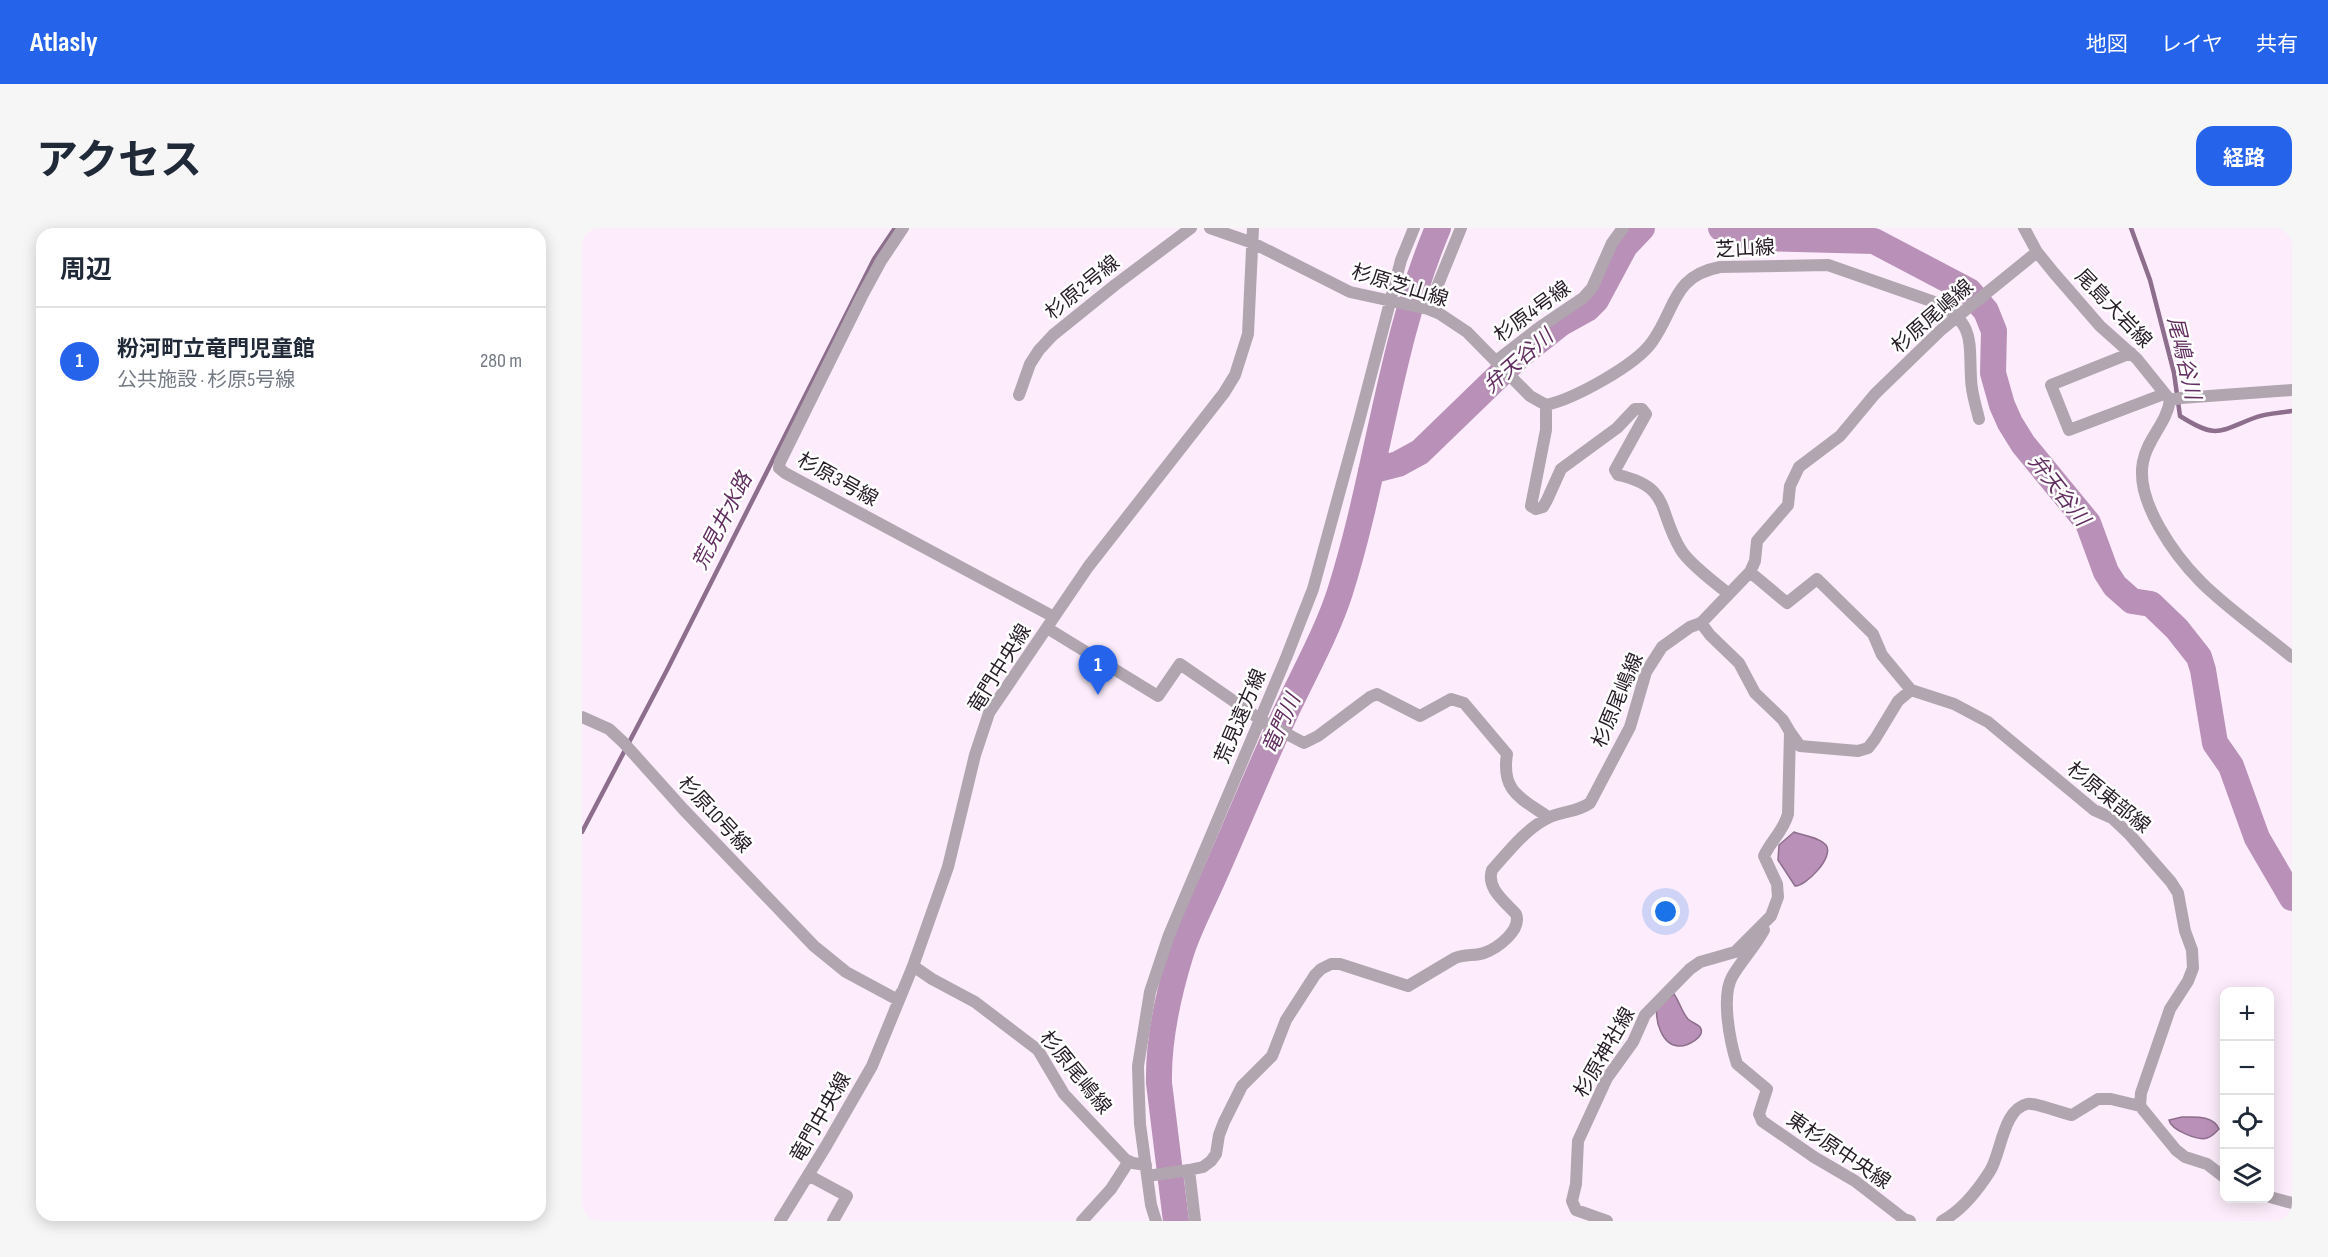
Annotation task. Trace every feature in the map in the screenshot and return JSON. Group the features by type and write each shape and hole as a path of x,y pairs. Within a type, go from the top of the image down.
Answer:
{"street":[{"name":"杉原3号線","path":"903,228 881,261 862,296 780,462 780,468 785,473 1050,623"},
{"name":"杉原2号線","path":"1019,395 1030,364 1053,335 1191,228"},
{"name":"杉原芝山線","path":"1210,228 1253,243 1350,292 1426,308 1451,320 1467,332 1530,396 1546,405"},
{"name":"竜門中央線","path":"780,1221 872,1066 913,966 948,867 981,734 989,713 1108,539 1182,449 1235,375 1248,334 1253,228"},
{"name":"荒見遠方線","path":"1156,1221 1140,1124 1138,1066 1150,992 1169,935 1262,720 1313,590 1395,302 1401,260 1414,228"},
{"path":"1426,308 1461,228"},
{"name":"杉原4号線","path":"1497,362 1540,327 1583,298 1592,288 1612,243 1623,228"},
{"name":"尾島大岩線","path":"2024,228 2037,252 2100,326 2131,353 2172,398"},
{"name":"杉原尾嶋線","path":"913,966 975,1002 1038,1050 1064,1094 1129,1161 1149,1172 1203,1167 1216,1154 1219,1135 1242,1086 1272,1056 1286,1020 1321,969 1331,964 1340,964 1408,986 1455,958 1483,953 1510,936 1518,919 1491,885 1489,878 1492,870 1534,826 1548,817 1581,809 1590,803 1630,727 1646,672 1662,647 1690,627 1701,623 1750,572 1755,561 1757,541 1788,505 1790,486 1799,467 1840,436 1875,394 1962,313 2037,252"},
{"name":"芝山線","path":"1546,405 1562,402 1572,397 1637,357 1651,344 1662,327 1682,286 1693,276 1706,270 1720,267 1828,265 1962,313"},
{"path":"1962,313 1971,344 1971,380 1979,419"},
{"path":"2131,353 2051,385 2069,430 2172,398 2292,390"},
{"path":"2172,398 2169,411 2149,442 2142,464 2150,510 2160,530 2200,581 2292,657"},
{"path":"1546,405 1546,430 1531,506 1536,509 1543,507 1561,469 1617,428 1635,409 1642,409 1646,414 1615,470 1618,475 1632,477 1653,489 1682,552 1729,594"},
{"path":"1701,623 1739,663 1755,693 1783,720 1800,746 1858,751 1868,748 1898,701 1911,690 1882,655 1873,634 1817,579 1787,603 1750,572"},
{"path":"1050,623 1158,696 1180,664 1262,720 1304,742 1312,739 1377,694 1420,716 1451,699 1464,703 1507,754 1505,767 1509,787 1548,817"},
{"name":"杉原東部線","path":"1911,690 1954,704 1988,722 2094,810 2112,818 2156,864 2178,893 2185,931 2192,950 2193,968 2167,1016 2141,1093 2140,1106"},
{"name":"杉原10号線","path":"582,717 609,729 627,746 684,810 814,946 846,972 898,1000"},
{"path":"1771,916 1778,897 1777,884 1764,856 1785,823 1788,813 1790,732"},
{"name":"東杉原中央線","path":"1771,916 1756,945 1733,977 1727,990 1737,1064 1767,1089 1759,1114 1767,1126 1855,1181 1894,1217 1910,1221"},
{"name":"杉原神社線","path":"1606,1221 1576,1210 1572,1201 1576,1184 1578,1141 1607,1078 1633,1042 1645,1015 1690,969 1700,962 1735,952 1771,916"},
{"path":"1942,1221 1954,1214 1991,1170 2008,1120 2020,1107 2029,1103 2072,1115 2098,1099 2111,1099 2140,1106 2176,1150 2186,1157 2207,1164 2220,1174"},
{"path":"1082,1221 1111,1189 1129,1161"},
{"path":"1187,1170 1195,1221"},
{"path":"808,1175 847,1196 833,1221"},
{"path":"2274,1198 2292,1203"}],"shaded area":[{"path":"1794,832 1819,840 1826,845 1828,850 1823,864 1812,877 1795,886 1778,860 1779,845"},
{"path":"1674,994 1686,1016 1700,1027 1701,1031 1695,1041 1682,1046 1672,1045 1664,1037 1657,1019 1657,1008"},
{"path":"2182,1117 2208,1119 2213,1121 2219,1129 2207,1138 2192,1136 2180,1131 2169,1120"}],"waterway":[{"name":"荒見井水路","path":"582,832 667,670 874,259 895,228"},
{"name":"竜門川","path":"1176,1221 1159,1083 1162,1034 1172,985 1192,923 1321,639 1340,592 1353,547 1407,317 1438,228"},
{"name":"弁天谷川","path":"1371,471 1398,464 1420,452 1517,358 1560,324 1587,309 1596,300 1625,246 1642,228"},
{"name":"弁天谷川","path":"1721,228 1755,238 1874,241 1969,291 1986,311 1994,331 1993,373 2002,405 2023,444 2088,523 2106,572 2115,586 2132,601 2151,604 2177,629 2199,657 2215,743 2231,766 2257,838 2292,898"},
{"name":"尾嶋谷川","path":"2131,228 2150,280 2174,373 2180,416 2202,428 2217,431 2263,415 2292,411"}],"place":[{"name":"粉河町立竜門児童館","path":"1098,695"}]}
